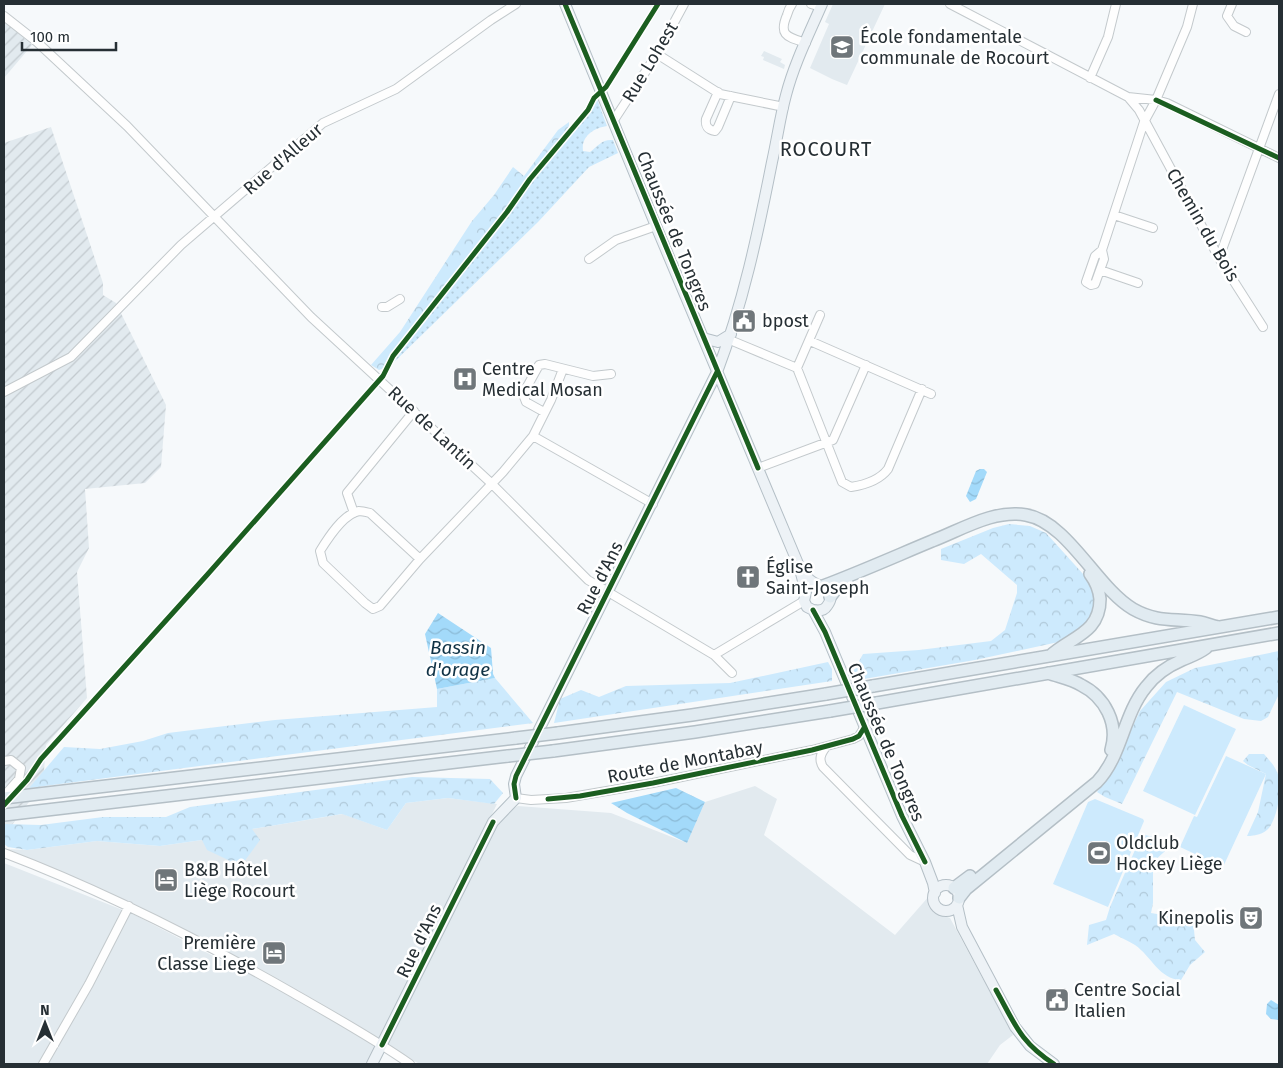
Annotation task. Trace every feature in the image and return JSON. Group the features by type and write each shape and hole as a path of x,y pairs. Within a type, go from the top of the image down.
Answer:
{"highway":[{"path":"822,586 979,522 1009,514 1026,514 1041,518 1054,527 1119,598 1132,608 1154,618 1199,622 1218,627"},
{"path":"830,597 837,588 845,583 989,524 1025,520 1038,524 1050,532 1093,578 1098,587 1100,608 1093,624 1078,638 1061,646 1050,656"},
{"path":"4,797 558,733 692,715 1279,617"},
{"path":"4,815 553,751 695,732 830,711 1279,633"},
{"path":"954,894 966,889 1097,782 1110,766 1145,688 1164,670 1184,658 1198,654 1209,645"},
{"path":"954,894 1092,780 1109,756 1113,727 1106,707 1083,686 1048,672"}],"main road":[{"name":"Chaussée de Tongres","path":"565,4 799,566 807,606 812,610 825,632 902,816 925,862 933,883 935,893 933,898 934,904 938,908 947,911"},
{"name":"Rue d'Ans","path":"372,1064 493,822 516,798 514,784 516,776 717,372 731,337 760,221 789,85 806,43 818,5"},
{"path":"703,338 718,342 731,337"},
{"path":"709,389 714,388 726,392"},
{"name":"Chaussée de Tongres","path":"799,566 810,580 828,591 830,597 828,605 824,610 825,632"},
{"path":"805,596 812,586 822,586"},
{"path":"812,610 824,610"},
{"name":"Chaussée de Tongres","path":"925,862 939,880 954,894"},
{"path":"935,893 939,887 954,894"},
{"path":"954,894 947,911 962,927 1022,1037 1039,1055 1054,1064"},
{"path":"954,894 962,927"}],"street":[{"name":"Rue d'Alleur","path":"4,392 71,357 181,245 323,123 396,89 516,4"},
{"name":"Rue Lohest","path":"614,120 657,54 684,4"},
{"path":"792,4 783,24 783,31 788,36 806,43"},
{"name":"Chemin du Bois","path":"950,4 1128,97 1167,103 1279,158"},
{"path":"1090,78 1108,37 1116,4"},
{"path":"1102,250 1104,258 1095,284 1091,286 1086,282 1095,256 1102,250 1144,122 1156,100 1187,27 1193,4"},
{"path":"1232,4 1227,16 1234,26 1246,32"},
{"name":"Rue de Lantin","path":"4,16 37,42 99,98 311,317 492,483 588,580 714,655 732,673"},
{"path":"657,54 718,92 784,107"},
{"path":"718,92 706,120 708,129 711,131 715,131 718,127 732,96"},
{"path":"1219,258 1279,94"},
{"name":"Chemin du Bois","path":"1128,97 1138,110 1219,258 1263,327"},
{"path":"1114,215 1152,228"},
{"path":"589,259 616,240 656,226"},
{"path":"1100,270 1138,283"},
{"path":"382,307 387,307 400,299"},
{"path":"797,368 820,315"},
{"path":"731,337 797,368 842,482 851,487 862,485 883,476 888,469 922,389"},
{"path":"810,340 931,394"},
{"path":"544,412 526,402 523,394 539,365 545,364 593,376 612,374"},
{"path":"758,468 833,440 866,365"},
{"path":"420,558 370,513 360,511 348,516 328,537 320,551 323,563 365,603 373,609 380,606 420,558 492,483 533,436 551,400 562,369"},
{"path":"354,513 347,494 414,411"},
{"path":"533,436 653,504"},
{"path":"714,655 805,596"},
{"name":"Route de Montabay","path":"516,798 555,799 580,796 682,778 854,740 864,728"},
{"path":"827,746 822,752 820,759 823,767 906,851 925,862"},
{"path":"4,761 11,760 21,768 19,779 4,797"},
{"path":"4,853 149,915 263,976 382,1044 410,1064"},
{"path":"43,1064 89,984 129,906"}],"shaded area":[{"name":"École fondamentale communale de Rocourt","path":"833,4 885,4 847,85 810,68 829,24 825,22"},
{"path":"4,21 32,45 4,78"},
{"path":"764,51 782,59 780,62 785,65 784,69 763,60 764,57 761,56"},
{"path":"51,127 103,283 103,295 116,303 166,405 161,467 145,483 85,489 89,548 77,572 87,698 46,745 43,783 4,833 4,143"},
{"path":"755,786 777,799 764,835 895,935 930,895 937,913 950,918 1013,1035 1000,1045 987,1064 420,1064 382,1045 496,824 506,813 518,806 611,813 687,843 705,802"},
{"path":"448,798 497,804 368,1064 4,1064 4,863 133,914 240,970 244,963 5,849 27,850 97,841 160,846 343,814 387,830 406,803"}],"green space":[{"path":"597,99 607,126 593,131 586,137 583,151 590,152 603,142 613,140 618,153 589,167 538,222 391,365 398,353 512,210"},
{"path":"569,122 569,126 385,364 384,368 379,370 371,365 400,332 472,221 494,195 513,167 524,176 558,130"},
{"path":"1009,524 1030,526 1046,533 1093,585 1095,609 1077,638 975,660 858,680 853,672 863,654 919,650 991,641 1005,630 1017,593 1017,585 981,554 964,564 941,560 941,549 993,528"},
{"path":"1279,651 1279,694 1268,717 1261,721 1244,719 1177,692 1122,804 1097,792 1115,768 1115,763 1140,711 1166,682 1195,668"},
{"path":"828,662 832,669 832,681 554,723 560,699 581,690 599,697 626,686 730,683"},
{"path":"495,678 533,723 29,788 64,747 100,749 143,741 168,733 275,720 437,707 437,689"},
{"path":"1184,705 1236,729 1195,815 1143,791"},
{"path":"1249,754 1264,754 1277,771 1280,783 1278,804 1272,823 1265,832 1253,836 1247,836 1258,812 1266,774 1243,761"},
{"path":"1226,756 1266,774 1223,867 1180,847 1194,816 1197,817"},
{"path":"412,777 490,779 503,793 494,804 448,798 406,803 387,830 342,814 252,829 260,840 241,866 207,850 202,840 160,846 97,841 27,850 8,847 4,844 4,824 41,825 103,817 166,817 190,807"},
{"name":"Oldclub Hockey Liège","path":"1095,799 1144,821 1108,907 1053,884 1088,802"},
{"path":"1142,834 1174,843 1153,862 1153,903 1151,913 1193,920 1195,940 1205,952 1190,965 1181,980 1173,979 1161,972 1135,945 1114,934 1087,945 1089,925 1106,920"}],"water":[{"path":"984,469 987,472 976,499 970,502 966,496 976,471"},
{"name":"Bassin d'orage","path":"438,613 491,648 495,678 437,689 425,634"},
{"path":"676,788 705,802 687,843 611,803"},
{"path":"1271,1000 1279,1005 1279,1020 1271,1019 1266,1014 1267,1004"}],"cycle path":[{"path":"565,4 758,468"},
{"path":"4,805 27,780 41,759 383,376 393,356 507,212 530,179 588,110 594,98 606,87 658,4"},
{"path":"1156,100 1279,158"},
{"path":"516,798 514,784 516,776 717,372"},
{"path":"813,610 825,632 902,816 925,862"},
{"path":"548,799 580,796 653,783 812,750 853,739 859,736 864,728"},
{"path":"382,1045 493,822"},
{"path":"996,990 1019,1032 1033,1048 1054,1064"}],"place":[{"name":"École fondamentale communale de Rocourt","path":"842,47"},
{"name":"bpost","path":"744,321"},
{"name":"Centre Medical Mosan","path":"465,379"},
{"name":"Église Saint-Joseph","path":"748,577"},
{"name":"Oldclub Hockey Liège","path":"1099,853"},
{"name":"B&B Hôtel Liège Rocourt","path":"166,880"},
{"name":"Kinepolis","path":"1251,918"},
{"name":"Première Classe Liege","path":"274,953"},
{"name":"Centre Social Italien","path":"1057,1000"}],"district":[{"name":"ROCOURT","path":"826,149"}]}
